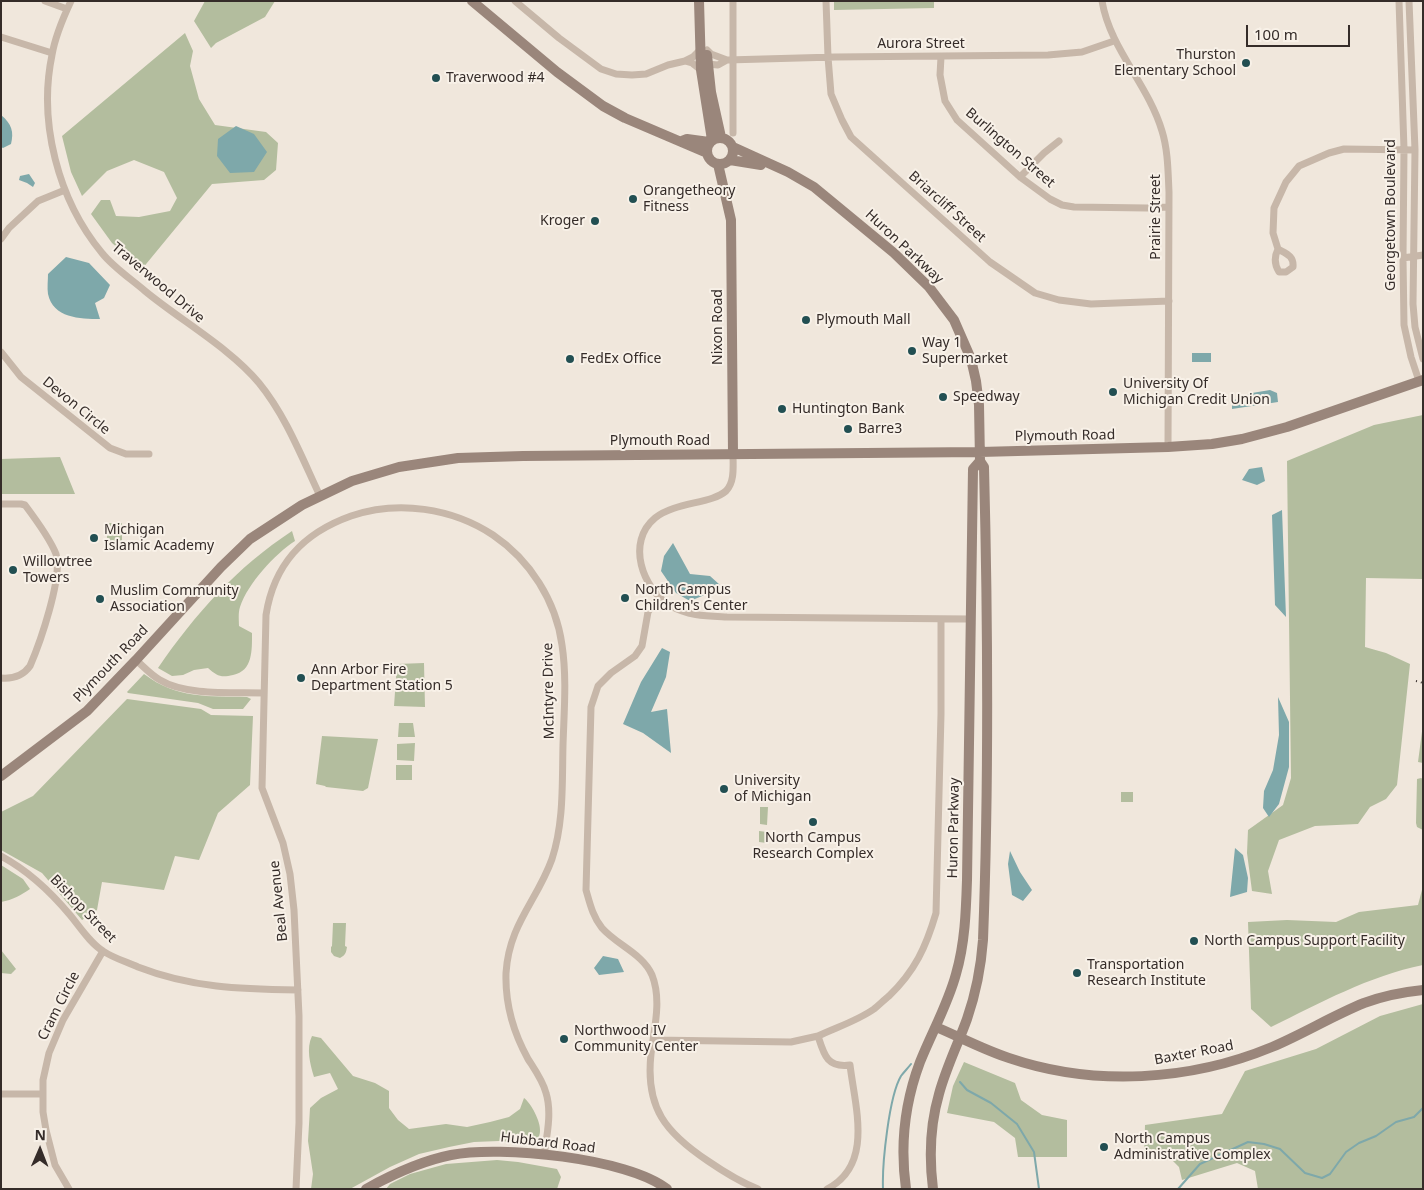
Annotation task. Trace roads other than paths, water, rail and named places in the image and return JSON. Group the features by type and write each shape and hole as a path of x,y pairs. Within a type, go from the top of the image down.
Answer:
{"main road":[{"path":"472,1 557,72 603,106 625,118 682,141 684,144 712,143 729,140 733,147 732,156 725,162 710,160 712,143 699,1"},
{"path":"703,47 706,1"},
{"name":"Huron Parkway","path":"733,147 814,187 894,254 929,288 954,320 971,359 976,381 979,405 980,456 984,467 987,630 984,921 981,966 974,999 942,1081 934,1118 931,1154 933,1189"},
{"name":"Huron Parkway","path":"725,162 744,161 782,170"},
{"name":"Nixon Road","path":"725,162 731,220 733,454"},
{"name":"Plymouth Road","path":"1,776 86,711 250,539 302,504 352,481 399,467 458,458 733,454 980,456 1168,448 1242,440 1287,427 1421,380"},
{"name":"Huron Parkway","path":"906,1189 904,1150 908,1104 920,1062 952,989 962,950 966,916 973,469 980,456"},
{"path":"971,620 981,623 987,630"},
{"path":"968,805 986,806"},
{"name":"Baxter Road","path":"936,1027 1009,1058 1065,1072 1110,1076 1164,1075 1210,1067 1242,1058 1274,1046 1364,1004 1396,994 1423,990"},
{"name":"Hubbard Road","path":"366,1189 412,1167 453,1154 495,1150 593,1162 652,1179 668,1189"}],"street":[{"path":"45,1 67,9"},
{"name":"Traverwood Drive","path":"71,1 52,53 48,96 51,142 65,190 77,217 103,254 145,291 234,358 259,383 278,410 290,432 320,496"},
{"path":"515,1 559,38 601,69 616,74 632,76 646,74 668,65 685,61 693,57 703,47"},
{"path":"733,1 730,60 733,133"},
{"name":"Briarcliff Street","path":"826,1 831,94 851,137 990,262 1035,293 1059,300 1090,304 1169,302"},
{"name":"Prairie Street","path":"1102,1 1104,13 1114,41 1136,76 1162,131 1168,160 1168,448"},
{"name":"Georgetown Boulevard","path":"1399,1 1404,149 1402,258 1404,325 1411,357 1421,380"},
{"name":"Georgetown Boulevard","path":"1409,1 1415,150 1413,304 1415,327 1423,359"},
{"path":"1,37 52,53"},
{"name":"Aurora Street","path":"703,47 711,54 730,60 828,57 941,57 1082,52 1114,41"},
{"path":"1401,46 1411,46"},
{"name":"Burlington Street","path":"941,57 940,75 945,101 957,120 1020,177 1050,200 1074,207 1169,207"},
{"name":"Aurora Street","path":"704,67 718,66 730,60"},
{"path":"685,61 704,67"},
{"path":"1020,177 1059,141"},
{"path":"1278,249 1273,233 1274,208 1286,182 1299,166 1329,153 1344,149 1415,150"},
{"path":"1,239 9,228 38,201 65,190"},
{"path":"1402,258 1423,255"},
{"name":"Devon Circle","path":"1,352 21,377 110,448 126,454 149,454"},
{"path":"733,454 732,482 726,491 714,497 666,511 653,519 643,532 639,551 641,569 648,584 671,606 698,616 971,620"},
{"path":"1,504 25,505 56,554 55,588 30,666 22,674 15,677 1,678"},
{"name":"McIntyre Drive","path":"264,693 266,615 274,581 287,560 303,543 325,528 343,519 392,508 429,510 462,519 486,530 514,552 540,583 555,616 563,648 561,816 558,837 551,861 523,914 511,944 506,987 514,1033 547,1094 549,1112 544,1155"},
{"path":"659,596 648,612 642,646 635,656 611,672 598,686 591,706 586,890 591,911 603,929 642,961 651,974 656,991 657,1006 652,1040 650,1080 655,1103 664,1122 678,1140 696,1153 744,1184 758,1189"},
{"path":"652,1040 791,1042 818,1036 875,1008 903,982 918,962 929,937 936,913 941,714 941,619"},
{"path":"136,660 160,680 176,687 190,690 264,693"},
{"name":"Beal Avenue","path":"264,693 262,788 283,843 290,874 294,918 298,990 299,1114 296,1189"},
{"name":"Bishop Street","path":"1,856 27,872 48,890 103,951 155,974 205,986 298,990"},
{"name":"Cram Circle","path":"68,1189 55,1165 44,1124 42,1094 46,1065 63,1020 103,951"},
{"path":"818,1036 824,1055 828,1060 833,1064 850,1065 857,1121 857,1151 853,1165 844,1178 827,1189"},
{"path":"1,1094 42,1094"}],"water":[{"path":"1,115 10,125 12,132 11,144 3,148 1,147"},
{"path":"236,126 254,134 267,152 254,172 230,173 217,156 218,139"},
{"path":"29,174 35,183 33,187 19,180 20,176"},
{"path":"66,257 89,263 110,285 104,298 95,303 100,319 68,316 55,308 51,302 48,294 48,274"},
{"path":"1192,353 1211,353 1211,362 1192,362"},
{"path":"1270,390 1277,393 1278,402 1232,409 1232,401 1252,393"},
{"path":"1262,467 1265,481 1257,485 1242,480 1249,469"},
{"path":"1282,510 1286,617 1275,605 1272,515"},
{"path":"673,543 690,574 710,576 720,585 707,594 690,601 676,593 661,571 664,556"},
{"path":"662,648 670,652 666,677 651,712 667,709 671,753 643,733 623,724 641,682"},
{"path":"1278,697 1289,722 1289,767 1279,804 1269,817 1263,808 1264,791 1273,770 1279,735"},
{"path":"1235,848 1243,855 1248,878 1247,892 1230,897"},
{"path":"1010,851 1020,872 1032,890 1023,901 1012,895 1008,864"},
{"path":"603,956 618,959 624,972 599,975 594,968"}],"waterway":[{"path":"883,1189 885,1148 893,1099 901,1076 911,1064"},
{"path":"960,1082 967,1090 991,1103 1017,1124 1034,1152 1039,1189"},
{"path":"1178,1189 1200,1164 1248,1142 1280,1149 1305,1173 1322,1178 1330,1174 1346,1152 1359,1143 1376,1136 1396,1122 1414,1117 1423,1108"}],"railway":[{"path":"1416,681 1423,683"}],"place":[{"name":"Thurston Elementary School","path":"1246,63"},
{"name":"Traverwood #4","path":"436,78"},
{"name":"Orangetheory Fitness","path":"633,199"},
{"name":"Kroger","path":"595,221"},
{"name":"Plymouth Mall","path":"806,320"},
{"name":"Way 1 Supermarket","path":"912,351"},
{"name":"FedEx Office","path":"570,359"},
{"name":"University Of Michigan Credit Union","path":"1113,392"},
{"name":"Speedway","path":"943,397"},
{"name":"Huntington Bank","path":"782,409"},
{"name":"Barre3","path":"848,429"},
{"name":"Michigan Islamic Academy","path":"94,538"},
{"name":"Willowtree Towers","path":"13,570"},
{"name":"North Campus Children's Center","path":"625,598"},
{"name":"Muslim Community Association","path":"100,599"},
{"name":"Ann Arbor Fire Department Station 5","path":"301,678"},
{"name":"University of Michigan","path":"724,789"},
{"name":"North Campus Research Complex","path":"813,822"},
{"name":"North Campus Support Facility","path":"1194,941"},
{"name":"Transportation Research Institute","path":"1077,973"},
{"name":"Northwood IV Community Center","path":"564,1039"},
{"name":"North Campus Administrative Complex","path":"1104,1147"}]}
